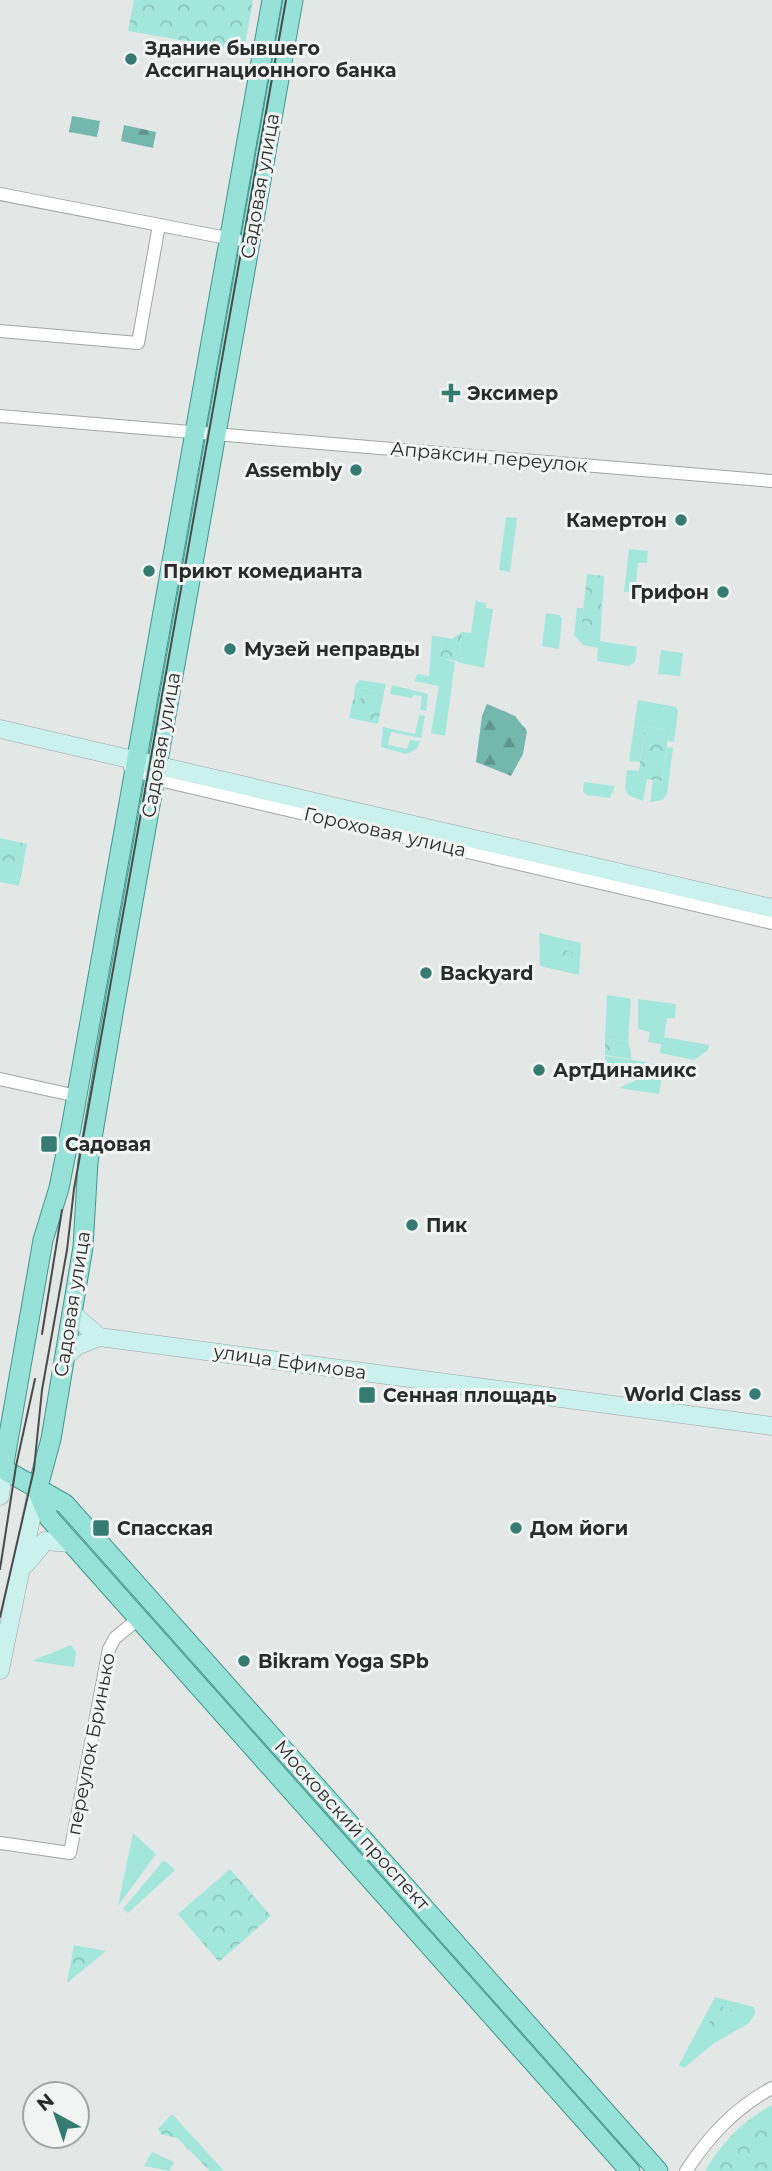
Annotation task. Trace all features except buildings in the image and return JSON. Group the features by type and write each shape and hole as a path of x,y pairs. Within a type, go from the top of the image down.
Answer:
{"main road":[{"name":"Садовая улица","path":"29,1485 51,1439 83,1247 88,1161 157,771 205,434 229,238 272,0"},
{"name":"Садовая улица","path":"5,1421 17,1379 43,1240 59,1188 135,764 205,434 250,242 293,0"},
{"path":"5,1421 2,1468 29,1485"},
{"name":"Московский проспект","path":"29,1485 48,1518 630,2171"},
{"name":"Московский проспект","path":"29,1485 65,1504 658,2171"}],"street":[{"path":"0,194 250,242"},
{"path":"0,331 138,343 159,225"},
{"name":"Апраксин переулок","path":"0,416 772,481"},
{"name":"Гороховая улица","path":"0,729 157,771 772,923"},
{"name":"Гороховая улица","path":"0,736 135,764"},
{"name":"Гороховая улица","path":"157,771 772,908"},
{"path":"0,1079 76,1096"},
{"path":"64,1359 77,1346 99,1337 72,1314"},
{"name":"улица Ефимова","path":"99,1337 772,1426"},
{"path":"0,1496 2,1468"},
{"path":"0,1670 18,1579 29,1485"},
{"path":"18,1579 32,1554 45,1541 70,1543"},
{"name":"переулок Бринько","path":"0,1843 70,1853 108,1649 116,1638 138,1619"},
{"path":"687,2171 721,2125 749,2101 772,2088"}],"green space":[{"path":"134,0 253,0 244,51 128,31"},
{"path":"72,116 100,121 97,137 69,132"},
{"path":"124,125 156,132 153,148 121,141"},
{"path":"506,517 517,518 510,572 499,570"},
{"path":"629,549 648,551 647,563 638,563 636,583 644,584 643,593 624,592"},
{"path":"587,574 604,576 598,638 581,632"},
{"path":"604,576 600,641 637,647 635,662 629,666 597,661 598,648 583,645 574,635 577,608 583,608 581,632"},
{"path":"476,599 486,603 486,608 493,609 484,668 457,662 462,632 471,633"},
{"path":"546,613 559,615 562,619 559,649 542,646"},
{"path":"462,632 457,661 440,658 443,637 452,639"},
{"path":"432,636 443,637 440,658 455,662 445,736 431,733 439,686 415,681 417,674 429,676"},
{"path":"661,650 683,653 680,676 658,674"},
{"path":"360,680 386,684 384,692 363,688 360,701 353,700 356,684"},
{"path":"392,685 428,694 426,711 420,710 422,696 413,695 412,698 390,694"},
{"path":"362,688 384,692 378,724 349,718 353,700 360,701"},
{"path":"638,700 676,707 678,711 674,742 668,741 669,730 645,726 640,762 629,761"},
{"path":"487,704 515,716 527,731 523,754 511,776 476,762 482,716"},
{"path":"419,715 425,716 421,738 391,732 388,745 407,749 410,740 420,741 417,749 406,754 381,747 383,727 415,734"},
{"path":"645,726 669,730 662,781 638,778"},
{"path":"667,747 673,748 667,794 662,800 650,802 653,780 662,781"},
{"path":"627,770 639,771 638,778 647,779 643,801 628,795 625,788"},
{"path":"584,782 615,786 610,798 586,795 583,791"},
{"path":"0,838 27,844 19,886 0,882"},
{"path":"539,933 581,943 579,975 540,966"},
{"path":"547,946 573,952 572,967 547,961"},
{"path":"607,995 631,999 628,1041 605,1039"},
{"path":"638,999 676,1004 675,1018 667,1018 664,1037 709,1045 708,1050 694,1060 660,1053 661,1044 648,1042 650,1032 638,1029"},
{"path":"605,1039 628,1041 632,1059 605,1055"},
{"path":"605,1056 647,1062 646,1066 630,1072 604,1075"},
{"path":"656,1071 663,1072 659,1094 619,1088"},
{"path":"71,1645 76,1652 74,1667 32,1661"},
{"path":"133,1833 156,1854 118,1906"},
{"path":"164,1860 175,1870 128,1913 123,1909"},
{"path":"230,1869 271,1916 219,1962 178,1914"},
{"path":"74,1945 106,1951 67,1983"},
{"path":"715,1997 754,2007 755,2014 749,2023 713,2044 684,2068 679,2065"},
{"path":"719,2006 731,2009 740,2022 724,2032 708,2025"},
{"path":"772,2105 772,2171 705,2171 734,2133"},
{"path":"172,2114 224,2171 210,2171 177,2138 161,2134 158,2129"},
{"path":"152,2152 174,2162 169,2171 144,2166"}],"tram line":[{"path":"0,1617 34,1469 42,1390 67,1250 74,1189 286,0"},
{"path":"42,1334 62,1210"},
{"path":"0,1569 16,1466 35,1379"}],"place":[{"name":"Здание бывшего Ассигнационного банка","path":"131,59"},
{"name":"Эксимер","path":"451,393"},
{"name":"Assembly","path":"356,470"},
{"name":"Камертон","path":"681,520"},
{"name":"Приют комедианта","path":"149,571"},
{"name":"Грифон","path":"723,592"},
{"name":"Музей неправды","path":"230,649"},
{"name":"Backyard","path":"426,973"},
{"name":"АртДинамикс","path":"539,1070"},
{"name":"Садовая","path":"49,1144"},
{"name":"Пик","path":"412,1225"},
{"name":"World Class","path":"755,1394"},
{"name":"Сенная площадь","path":"367,1395"},
{"name":"Спасская","path":"101,1528"},
{"name":"Дом йоги","path":"516,1528"},
{"name":"Bikram Yoga SPb","path":"244,1661"}]}
